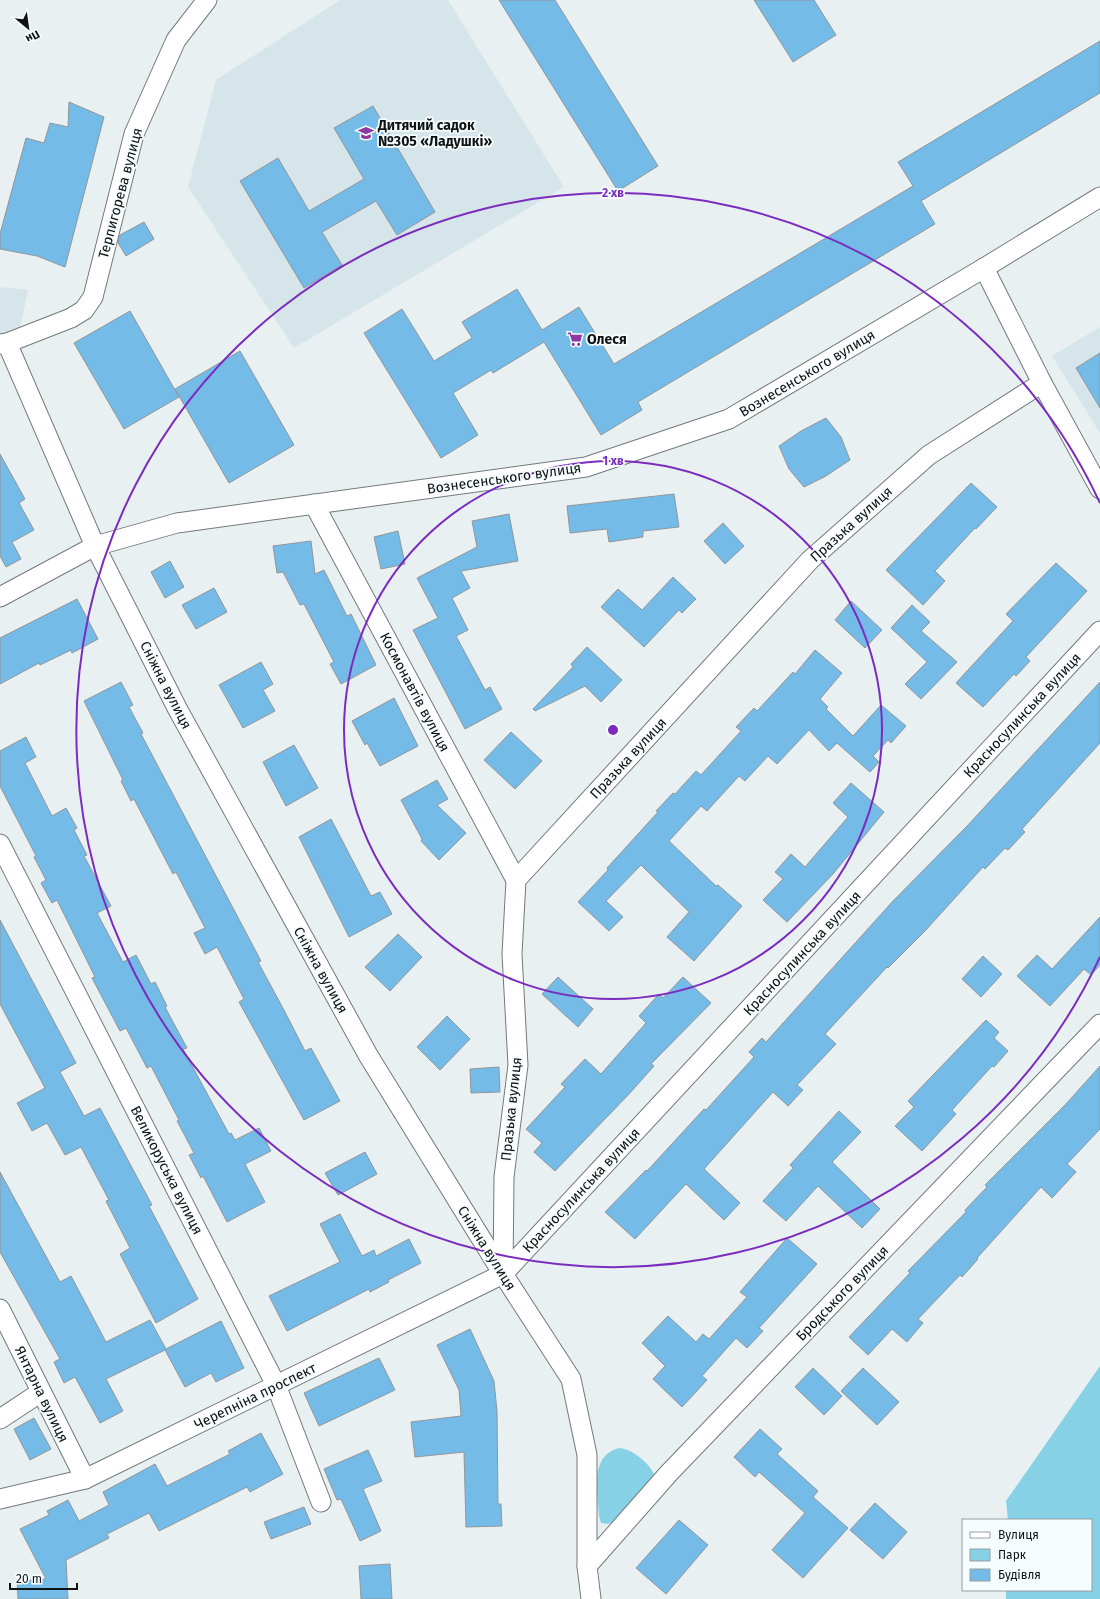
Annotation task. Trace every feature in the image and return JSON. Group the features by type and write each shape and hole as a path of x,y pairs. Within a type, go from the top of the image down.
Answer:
{"street":[{"name":"Терпигорева вулиця","path":"4,343 71,318 84,310 93,297 134,134 176,40 207,0"},
{"name":"Вознесенського вулиця","path":"0,597 95,546 177,523 586,466 729,419 984,268 1100,197"},
{"path":"984,268 1042,383 1100,489"},
{"name":"Сніжна вулиця","path":"4,343 95,546 177,708 368,1055 503,1274 571,1379 587,1455 587,1566 591,1599"},
{"name":"Празька вулиця","path":"503,1274 504,1177 518,1065 512,954 516,880 810,560 929,455 1042,383"},
{"name":"Космонавтів вулиця","path":"314,504 516,880"},
{"name":"Красносулинська вулиця","path":"503,1274 1100,631"},
{"name":"Великоруська вулиця","path":"0,844 276,1385 321,1502"},
{"name":"Бродського вулиця","path":"587,1566 669,1474 1100,1024"},
{"name":"Черепніна проспект","path":"0,1499 85,1479 503,1274"},
{"name":"Янтарна вулиця","path":"0,1309 85,1479"},
{"path":"0,1419 41,1392"}],"shaded area":[{"name":"Дитячий садок №305 «Ладушкі»","path":"340,0 448,0 564,187 294,348 188,187 216,80"},
{"path":"0,287 28,290 20,329 0,338"},
{"path":"1100,327 1100,433 1052,356"}],"green space":[{"path":"1100,1366 1100,1599 1006,1599 1006,1591 1092,1591 1092,1519 1008,1519 1006,1501"},
{"path":"619,1448 634,1453 648,1465 654,1474 617,1520 608,1524 601,1523 599,1516 597,1486 599,1466 603,1458 609,1452"}],"building":[{"path":"499,0 555,0 658,166 618,191"},
{"path":"754,0 814,0 836,35 793,62"},
{"path":"1100,41 1100,93 921,201 935,224 638,402 642,410 601,435 544,342 493,373 491,370 453,393 478,435 441,458 364,333 402,309 434,361 472,338 462,322 517,289 542,330 579,307 614,364 913,186 898,162"},
{"path":"69,102 104,117 65,267 37,256 0,249 0,234 26,138 44,143 50,123 68,127"},
{"path":"373,106 435,212 397,235 376,201 322,232 342,265 304,288 240,181 278,158 309,211 364,179 334,128"},
{"path":"144,222 154,239 126,256 118,243 120,235"},
{"path":"130,311 179,397 124,429 74,343"},
{"path":"240,351 294,445 229,483 175,389"},
{"path":"1100,353 1100,408 1076,368"},
{"path":"826,418 841,437 850,460 826,476 804,487 789,469 779,446 801,431"},
{"path":"0,454 25,499 19,503 34,530 12,542 21,559 6,567 0,556"},
{"path":"971,483 997,507 935,571 945,581 923,605 886,570"},
{"path":"674,494 679,527 643,531 643,537 609,542 607,529 570,533 567,506"},
{"path":"509,514 518,561 461,571 470,588 452,598 468,630 456,636 485,690 490,687 502,709 465,729 413,630 438,618 417,578 477,547 472,521"},
{"path":"723,523 744,546 725,564 704,541"},
{"path":"398,531 405,564 381,569 374,537"},
{"path":"311,541 315,574 324,570 347,616 351,614 376,665 341,684 330,664 334,662 304,604 300,605 283,572 277,573 273,546"},
{"path":"170,561 184,587 165,598 151,572"},
{"path":"1056,563 1087,591 1026,657 1030,661 1016,676 1014,674 983,707 956,683 1013,621 1006,614"},
{"path":"673,577 696,599 682,613 679,610 644,647 601,607 618,589 642,610"},
{"path":"214,588 227,612 196,629 182,605"},
{"path":"77,599 98,639 72,653 71,650 40,665 39,663 0,684 0,638"},
{"path":"851,601 882,630 865,648 835,620"},
{"path":"912,605 930,622 921,631 957,662 921,699 905,684 927,662 891,628"},
{"path":"587,647 622,680 601,702 585,686 535,711 533,709 573,667 571,664"},
{"path":"815,650 842,673 820,699 828,707 826,709 853,736 881,705 906,726 891,743 888,740 873,756 879,762 870,772 837,743 829,751 809,730 777,764 768,756 745,781 739,776 707,811 701,806 669,841 716,886 718,885 742,906 694,961 667,937 689,912 641,865 606,901 623,917 609,931 578,902 658,812 656,811 673,793 675,794 696,771 701,775 741,731 736,727 754,708 757,711 793,672 795,674"},
{"path":"261,662 273,684 263,690 275,711 243,728 219,685"},
{"path":"121,682 133,705 129,707 143,733 141,734 261,961 258,962 305,1051 311,1048 340,1101 304,1120 239,1002 244,999 217,947 205,954 194,933 205,928 176,872 173,874 134,799 131,801 121,781 123,780 84,701"},
{"path":"1100,682 1100,743 1022,829 1025,832 1008,850 1005,848 985,869 983,867 925,931 888,968 887,967 825,1034 836,1044 797,1085 803,1090 788,1106 773,1092 704,1169 740,1203 724,1220 686,1184 635,1239 605,1212 646,1170 647,1171 704,1109 706,1110 754,1057 749,1052 762,1038 766,1042 893,901 968,825"},
{"path":"394,698 418,746 380,766 367,743 365,745 352,721"},
{"path":"511,732 542,761 515,789 484,760"},
{"path":"26,737 36,757 25,763 52,816 66,808 77,828 74,830 87,855 84,856 111,906 97,913 123,962 136,955 151,984 155,982 167,1006 165,1007 187,1048 183,1049 229,1134 231,1133 235,1140 259,1128 271,1151 245,1164 265,1202 227,1222 203,1176 201,1178 189,1155 194,1153 151,1066 147,1068 126,1028 120,1031 92,978 95,977 57,900 52,903 41,883 46,880 34,857 36,856 0,786 0,751"},
{"path":"294,745 318,788 286,806 263,762"},
{"path":"437,780 448,799 437,805 466,833 439,860 421,841 422,839 401,800"},
{"path":"851,783 884,812 833,874 787,922 763,900 783,879 775,872 791,854 805,867 848,817 833,803"},
{"path":"331,819 371,896 380,892 392,914 349,937 299,837"},
{"path":"1100,917 1100,965 1091,975 1084,969 1050,1006 1017,976 1037,955 1052,969"},
{"path":"0,920 76,1063 60,1072 84,1116 100,1108 152,1205 149,1206 198,1299 156,1323 120,1254 130,1248 106,1201 109,1200 81,1147 65,1155 47,1123 32,1131 17,1103 45,1088 0,1004"},
{"path":"398,934 422,957 390,991 365,967"},
{"path":"983,956 1002,974 981,997 962,979"},
{"path":"558,977 593,1009 578,1027 542,994"},
{"path":"683,977 711,1003 651,1064 654,1066 630,1093 555,1171 534,1152 542,1143 526,1129 565,1087 561,1084 585,1059 601,1074 646,1023 639,1016 659,994 663,998"},
{"path":"447,1016 470,1039 440,1070 417,1047"},
{"path":"986,1020 999,1032 994,1038 1008,1051 994,1067 992,1066 952,1110 956,1114 922,1151 895,1126 914,1107 908,1101"},
{"path":"1100,1066 1100,1129 1067,1164 1076,1172 1052,1198 1041,1187 977,1258 978,1259 962,1277 960,1275 918,1319 923,1323 907,1342 892,1329 868,1355 849,1337 910,1273 908,1271 966,1212 965,1210 987,1187 985,1185 1065,1105"},
{"path":"499,1067 500,1092 471,1093 470,1069"},
{"path":"839,1111 861,1132 832,1162 880,1209 862,1228 818,1186 786,1221 763,1201 793,1168 790,1165"},
{"path":"365,1152 377,1174 338,1195 325,1173"},
{"path":"0,1172 60,1282 71,1276 106,1342 150,1320 166,1349 221,1321 244,1368 216,1382 211,1373 185,1387 165,1350 106,1379 123,1411 100,1423 75,1377 64,1383 54,1362 60,1359 0,1252"},
{"path":"340,1214 362,1256 374,1250 376,1256 409,1239 421,1263 388,1280 389,1282 370,1292 369,1289 287,1331 269,1296 340,1262 320,1224"},
{"path":"787,1238 817,1264 759,1328 763,1331 747,1348 736,1338 702,1376 707,1380 682,1407 653,1379 665,1366 642,1343 668,1316 696,1342 703,1334 709,1339 747,1297 740,1292"},
{"path":"470,1329 494,1381 497,1411 498,1504 501,1504 502,1526 466,1527 464,1452 415,1457 411,1422 461,1416 459,1390 437,1345"},
{"path":"379,1358 395,1390 319,1426 304,1393"},
{"path":"813,1368 842,1396 824,1415 795,1387"},
{"path":"863,1368 899,1402 877,1425 841,1391"},
{"path":"34,1418 51,1449 30,1460 14,1429"},
{"path":"760,1429 782,1449 777,1454 818,1491 813,1497 848,1528 803,1578 772,1550 805,1513 759,1472 755,1477 734,1457"},
{"path":"261,1433 283,1474 250,1492 247,1487 159,1531 149,1513 107,1534 109,1538 66,1560 68,1599 18,1599 17,1581 46,1579 20,1529 49,1515 47,1511 68,1500 79,1521 109,1505 103,1492 155,1464 167,1486 230,1454 228,1451"},
{"path":"368,1450 382,1481 363,1489 381,1531 360,1541 341,1499 337,1500 324,1469"},
{"path":"875,1503 907,1532 883,1559 850,1530"},
{"path":"304,1507 311,1524 271,1539 264,1522"},
{"path":"679,1520 708,1545 666,1594 636,1568"},
{"path":"390,1564 392,1599 361,1599 359,1566"}],"place":[{"name":"Дитячий садок №305 «Ладушкі»","path":"366,133"},
{"name":"Олеся","path":"575,339"}]}
